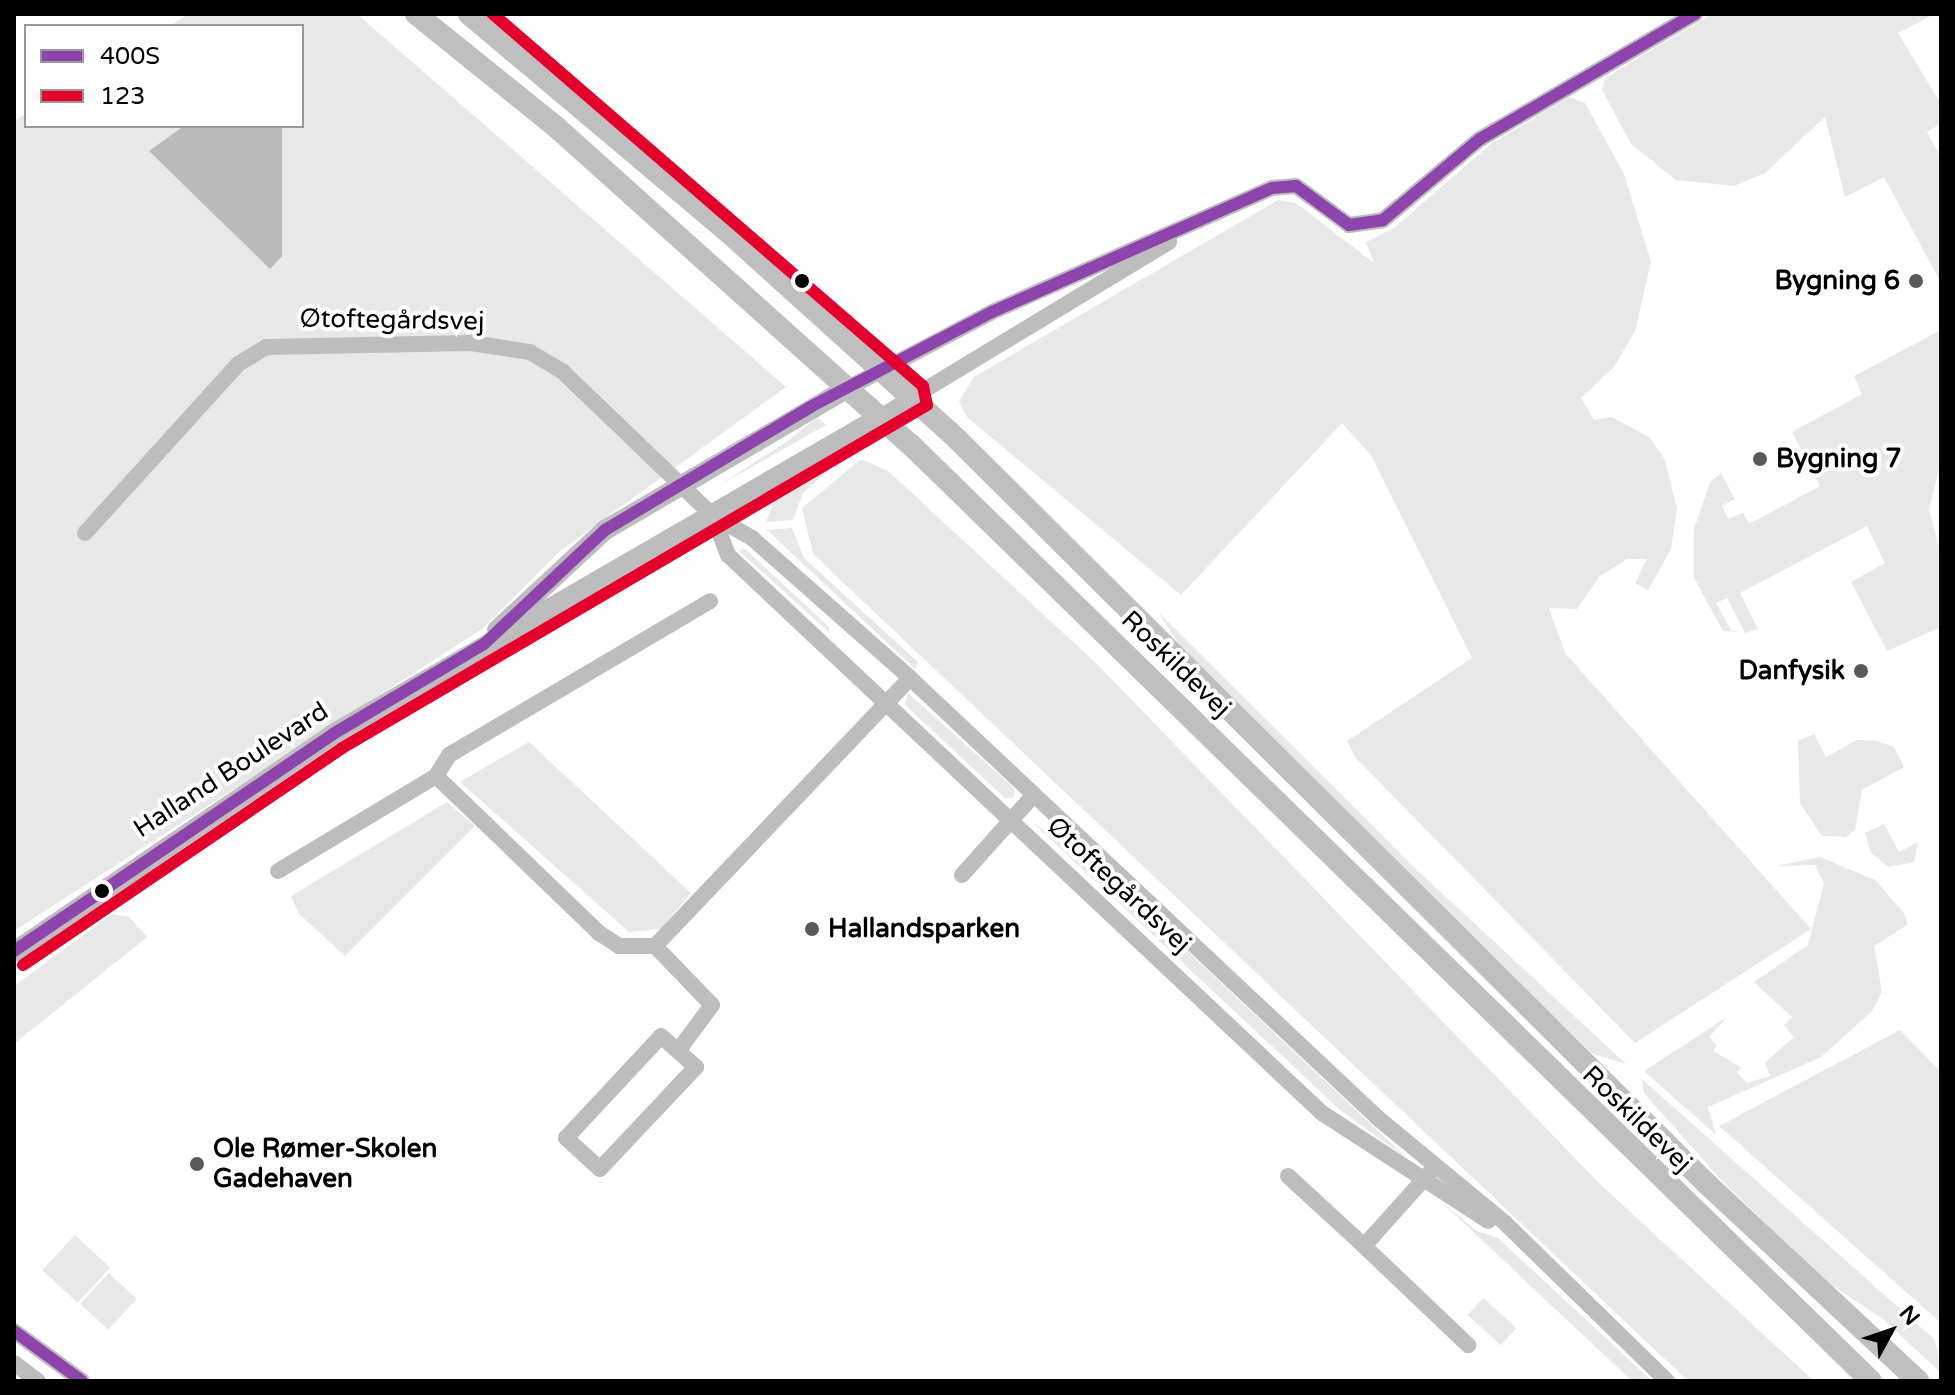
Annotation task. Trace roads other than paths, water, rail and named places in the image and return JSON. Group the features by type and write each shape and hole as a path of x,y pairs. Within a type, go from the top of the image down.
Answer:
{"main road":[{"name":"Roskildevej","path":"416,14 555,126 880,417 1871,1381"},
{"name":"Roskildevej","path":"469,14 913,398 1707,1184 1918,1381"}],"street":[{"path":"848,388 992,312 1287,184 1349,225 1383,220 1480,139 1695,14"},
{"path":"880,417 1184,231"},
{"name":"Øtoftegårdsvej","path":"85,533 238,364 291,342 471,343 530,352 563,372 713,516 757,542 910,678 1432,1170 1527,1251 1667,1381"},
{"name":"Halland Boulevard","path":"484,644 605,530 848,388"},
{"name":"Halland Boulevard","path":"14,951 320,742 484,644 713,516 880,417"},
{"name":"Øtoftegårdsvej","path":"713,516 728,555 1322,1113 1432,1170"},
{"path":"278,871 436,776 449,755 710,601"},
{"path":"655,946 910,678"},
{"path":"436,776 599,933 619,946 655,946 712,1005 678,1051"},
{"path":"962,875 1033,796"},
{"path":"661,1036 678,1051 696,1067 600,1169 566,1138 661,1036"},
{"path":"1364,1246 1432,1170"},
{"path":"1288,1176 1468,1345"},
{"path":"14,1331 82,1381"},
{"path":"14,1363 38,1381"}],"place":[{"name":"Bygning 6","path":"1916,281"},
{"name":"Bygning 7","path":"1760,459"},
{"name":"Danfysik","path":"1861,671"},
{"name":"Hallandsparken","path":"812,929"},
{"name":"Ole Rømer-Skolen Gadehaven","path":"197,1164"}]}
